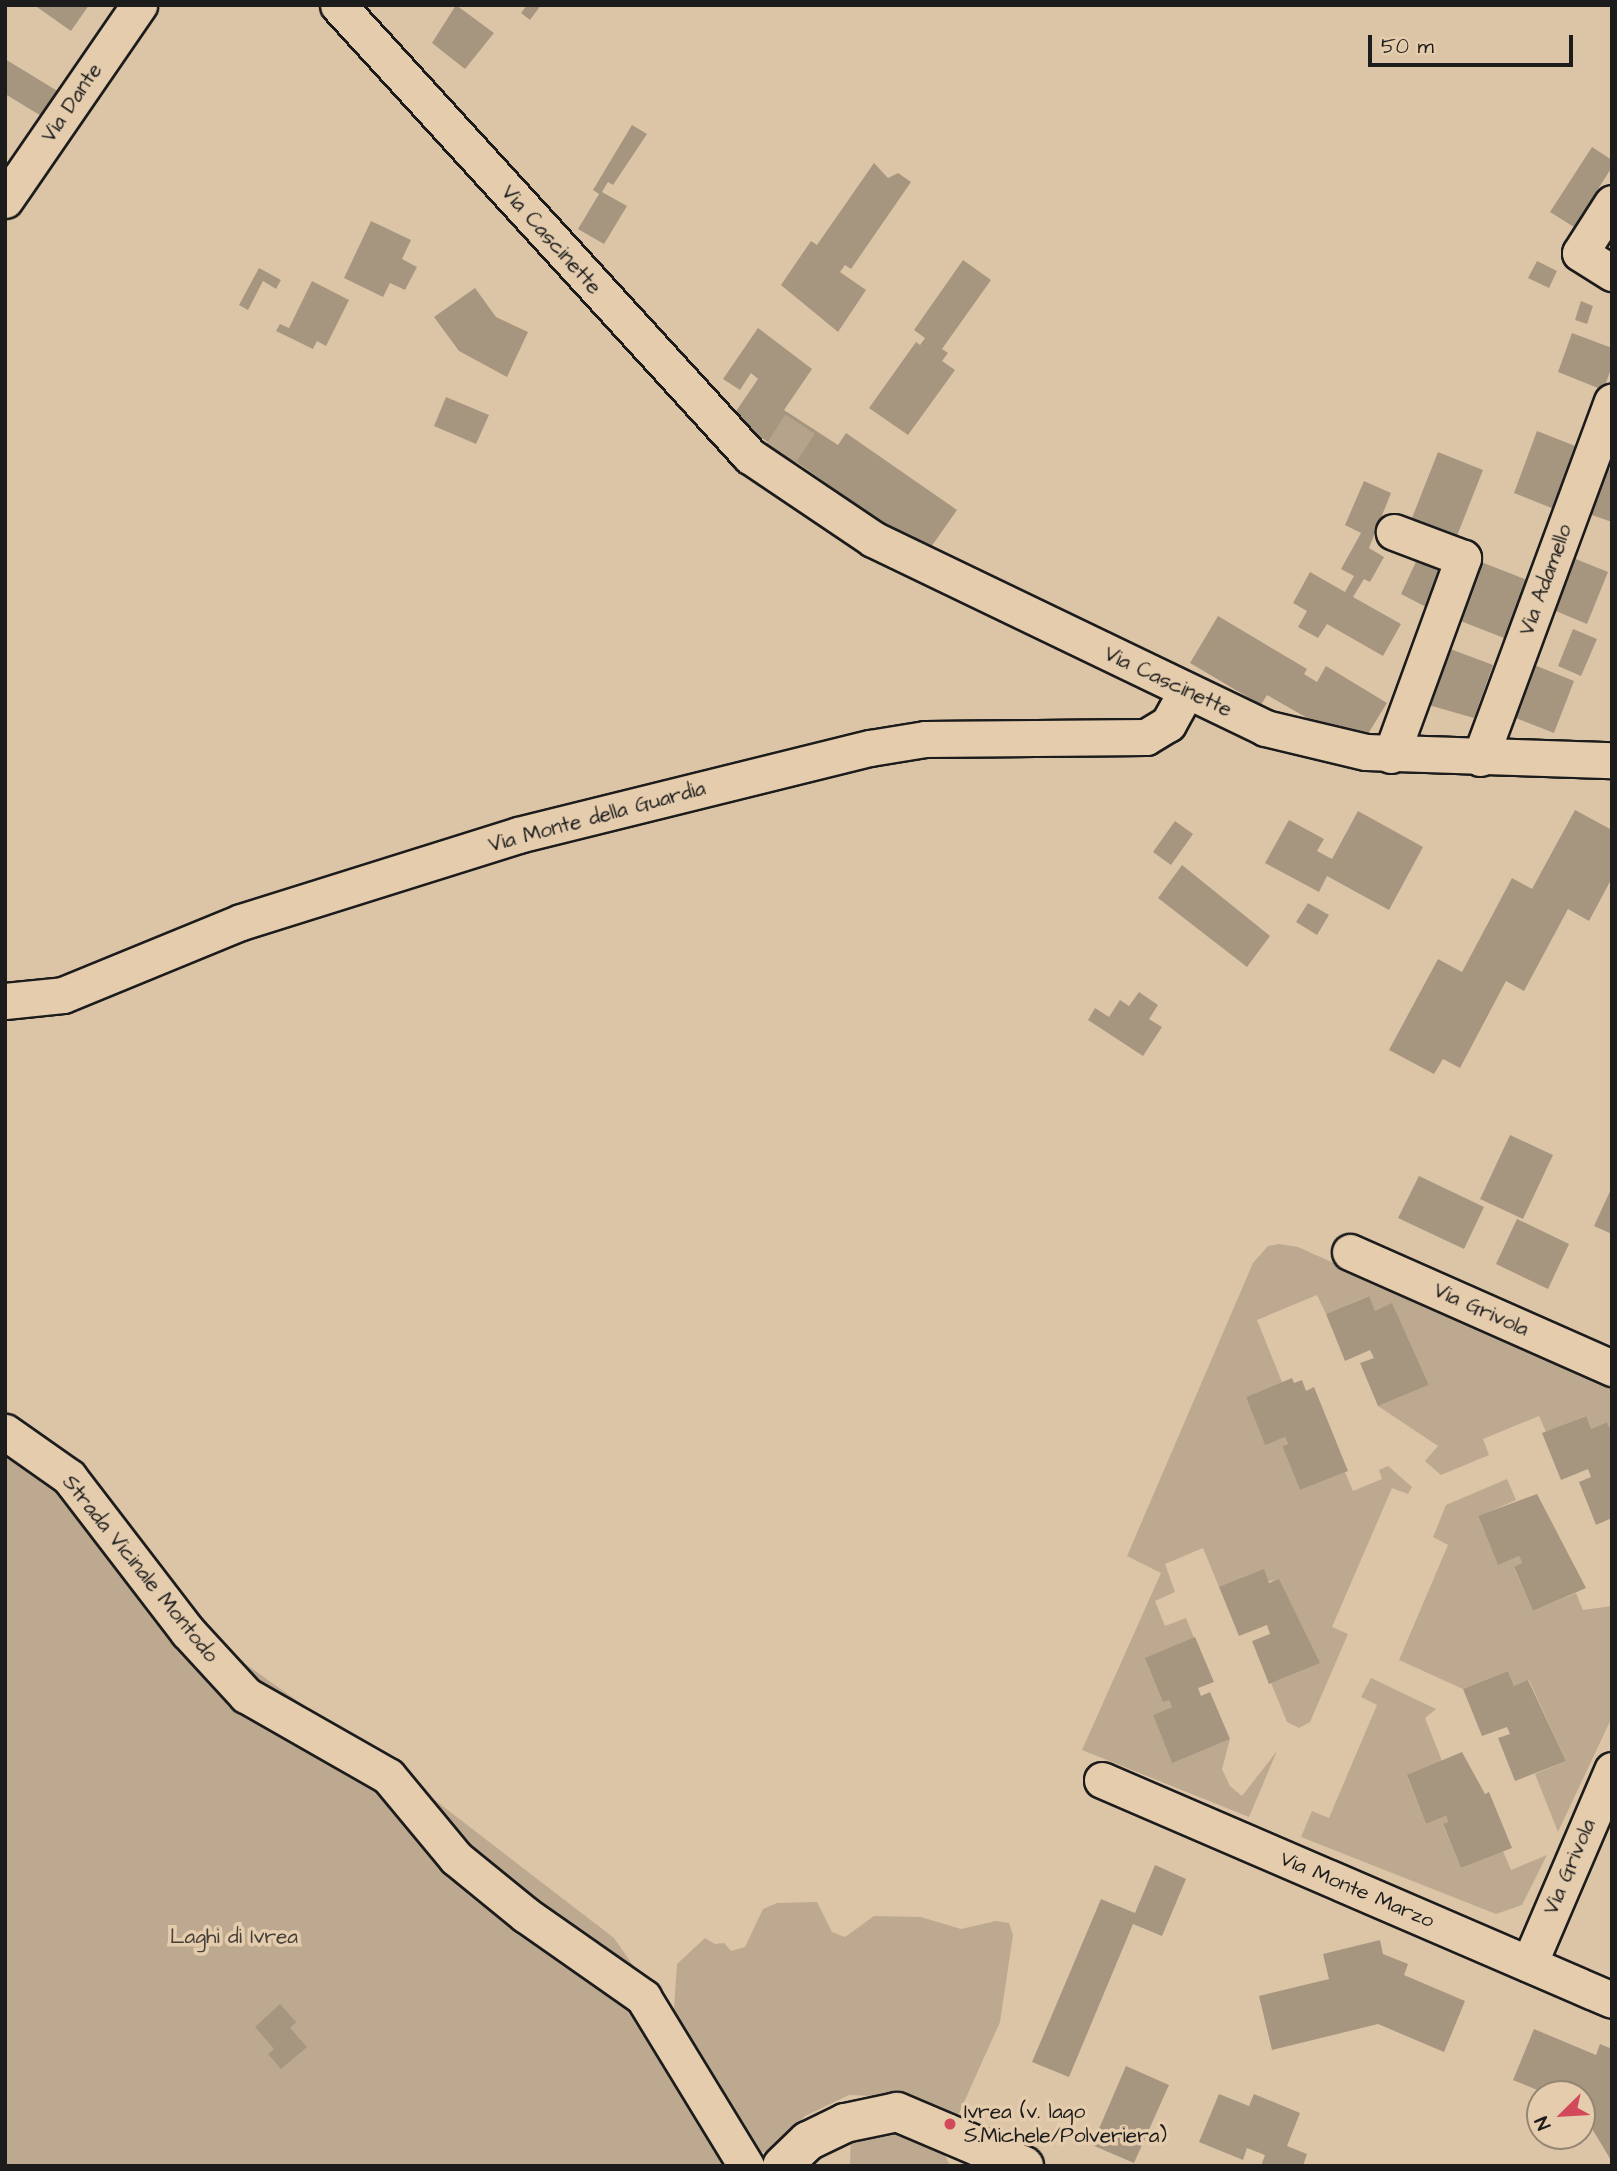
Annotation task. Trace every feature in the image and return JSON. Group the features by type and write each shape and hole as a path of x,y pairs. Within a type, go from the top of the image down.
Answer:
{"main road":[{"path":"782,2166 808,2141 845,2123 897,2112 1024,2166"}],"street":[{"name":"Via Dante","path":"5,200 139,5"},
{"name":"Via Cascinette","path":"338,5 720,425 775,462 873,539 1265,728 1336,748 1391,754 1480,758 1610,757"},
{"path":"1612,203 1580,253 1612,273"},
{"name":"Via Adamello","path":"1480,758 1612,402"},
{"path":"1391,754 1464,558 1394,533"},
{"name":"Via Monte della Guardia","path":"5,1001 63,995 242,922 518,835 870,748 925,739 1146,737 1168,724 1186,692"},
{"name":"Via Grivola","path":"1350,1252 1612,1368"},
{"name":"Strada Vicinale Montodo","path":"5,1432 69,1477 188,1632 246,1695 388,1776 456,1858 526,1915 643,1997 746,2166"},
{"name":"Via Grivola","path":"1529,1964 1612,1770"},
{"name":"Via Monte Marzo","path":"1102,1780 1612,2000"}],"green space":[{"path":"1279,1244 1298,1247 1612,1388 1612,1433 1607,1422 1591,1429 1585,1416 1546,1432 1539,1416 1483,1439 1489,1455 1441,1475 1425,1461 1438,1446 1378,1406 1429,1385 1392,1304 1375,1311 1368,1296 1326,1314 1317,1295 1257,1320 1282,1382 1246,1397 1265,1444 1285,1437 1288,1444 1282,1446 1300,1490 1345,1472 1353,1491 1382,1479 1379,1470 1388,1466 1412,1487 1408,1494 1392,1488 1332,1627 1348,1634 1310,1722 1299,1728 1287,1722 1271,1683 1319,1663 1279,1580 1219,1587 1203,1548 1165,1564 1175,1592 1155,1601 1165,1626 1186,1618 1194,1638 1169,1700 1172,1707 1153,1715 1172,1762 1230,1739 1222,1769 1230,1786 1242,1796 1277,1751 1249,1817 1082,1750 1161,1573 1127,1556 1253,1263 1268,1246"},
{"name":"Laghi di Ivrea","path":"5,1409 69,1459 237,1658 414,1784 614,1938 673,2023 677,1964 705,1938 715,1944 724,1943 731,1951 745,1947 763,1909 777,1903 817,1902 832,1932 845,1937 874,1916 921,1917 961,1929 996,1921 1009,1923 1013,1935 1000,2022 956,2120 899,2097 849,2095 805,2116 773,2150 753,2154 750,2166 5,2166"},
{"path":"1507,1479 1516,1500 1478,1517 1498,1564 1519,1556 1522,1563 1514,1568 1533,1611 1576,1593 1583,1610 1612,1606 1612,1717 1558,1832 1535,1774 1566,1761 1529,1680 1514,1686 1508,1671 1463,1689 1399,1660 1448,1545 1433,1537 1446,1505"},
{"path":"1371,1678 1436,1709 1425,1718 1442,1761 1407,1776 1426,1824 1446,1816 1448,1822 1443,1825 1461,1868 1503,1851 1511,1870 1547,1855 1522,1905 1496,1914 1301,1837 1312,1811 1329,1818 1377,1705 1361,1697"},
{"path":"888,2132 941,2147 950,2166 850,2164 851,2136"}],"building":[{"path":"34,5 89,5 71,31"},
{"path":"456,5 494,33 465,69 432,43"},
{"path":"527,5 541,5 530,20 521,13"},
{"path":"5,59 64,95 48,120 5,94"},
{"path":"632,125 647,134 613,185 608,182 602,192 627,206 604,244 578,229 599,194 593,190"},
{"path":"1592,147 1612,160 1612,167 1574,227 1550,212"},
{"path":"874,163 888,178 898,173 911,182 851,269 845,265 840,272 866,290 838,332 781,285 811,241 817,245"},
{"path":"371,221 411,240 402,259 417,267 405,290 390,283 383,297 344,278"},
{"path":"963,260 991,280 942,349 948,353 942,361 955,370 908,435 869,408 916,342 920,345 925,338 914,330"},
{"path":"1537,261 1557,271 1549,288 1528,278"},
{"path":"259,268 281,280 276,289 263,281 248,310 239,305"},
{"path":"312,281 349,300 326,346 317,341 313,349 276,331 280,324 289,328"},
{"path":"475,288 496,317 528,332 507,377 459,351 434,317"},
{"path":"1581,301 1593,306 1587,324 1575,320"},
{"path":"758,328 812,369 784,410 838,445 846,433 957,510 931,547 889,527 732,417 758,379 751,373 740,390 723,379"},
{"path":"1572,333 1612,348 1612,367 1603,390 1558,372"},
{"path":"446,397 489,415 476,444 434,426"},
{"path":"1537,431 1583,449 1559,511 1514,493"},
{"path":"1438,452 1483,470 1453,546 1408,528"},
{"path":"1606,468 1612,470 1612,522 1583,512 1594,483 1600,485"},
{"path":"1364,481 1391,493 1369,548 1384,557 1370,582 1364,579 1353,597 1401,624 1383,656 1327,624 1318,638 1298,627 1307,611 1293,603 1310,572 1345,592 1354,576 1341,569 1361,533 1345,525"},
{"path":"1419,555 1447,568 1428,608 1401,594"},
{"path":"1566,555 1608,572 1587,624 1546,607"},
{"path":"1481,562 1527,580 1517,605 1524,608 1512,637 1505,634 1504,638 1458,620"},
{"path":"1218,616 1307,669 1304,674 1317,682 1326,666 1387,703 1366,737 1323,727 1267,695 1261,705 1190,663"},
{"path":"1573,629 1597,639 1581,676 1558,666"},
{"path":"1445,647 1493,665 1474,718 1425,704"},
{"path":"1527,662 1574,681 1554,733 1506,714"},
{"path":"1575,810 1612,830 1612,878 1589,921 1568,909 1524,991 1506,981 1460,1068 1443,1059 1434,1074 1389,1050 1438,959 1462,972 1512,878 1532,889"},
{"path":"1358,811 1423,847 1389,910 1327,876 1319,892 1265,863 1289,820 1324,839 1317,851 1332,859"},
{"path":"1175,821 1193,834 1171,865 1153,852"},
{"path":"1182,865 1270,936 1247,967 1158,898"},
{"path":"1308,903 1329,915 1317,935 1296,922"},
{"path":"1139,992 1158,1005 1149,1019 1162,1027 1143,1056 1088,1020 1095,1008 1109,1017 1120,1000 1129,1006"},
{"path":"1510,1135 1553,1155 1523,1219 1480,1199"},
{"path":"1419,1176 1484,1207 1464,1249 1398,1218"},
{"path":"1612,1187 1612,1234 1594,1226"},
{"path":"1517,1219 1569,1244 1548,1289 1496,1264"},
{"path":"1369,1296 1375,1311 1392,1303 1429,1385 1378,1406 1360,1363 1374,1358 1370,1350 1345,1361 1326,1314"},
{"path":"1292,1378 1294,1383 1302,1380 1306,1391 1314,1387 1348,1471 1300,1490 1282,1446 1288,1444 1285,1437 1265,1445 1246,1397"},
{"path":"1586,1416 1591,1429 1607,1422 1612,1433 1612,1518 1596,1525 1579,1482 1591,1477 1588,1469 1561,1480 1542,1433"},
{"path":"1537,1494 1586,1588 1533,1611 1514,1567 1522,1563 1519,1556 1498,1565 1478,1516"},
{"path":"1264,1569 1269,1583 1279,1579 1320,1663 1269,1684 1252,1641 1270,1634 1267,1625 1239,1636 1219,1587"},
{"path":"1195,1637 1214,1682 1198,1688 1201,1696 1210,1692 1230,1739 1172,1763 1153,1715 1172,1707 1169,1700 1163,1702 1145,1658"},
{"path":"1508,1671 1514,1686 1528,1680 1566,1761 1515,1781 1498,1738 1510,1734 1507,1727 1482,1736 1463,1689"},
{"path":"1462,1752 1485,1794 1489,1792 1512,1848 1461,1868 1443,1824 1448,1822 1446,1816 1426,1824 1407,1775"},
{"path":"1155,1865 1186,1879 1162,1936 1133,1924 1069,2077 1032,2062 1101,1899 1135,1913"},
{"path":"1380,1940 1383,1954 1408,1964 1404,1975 1465,2001 1444,2052 1378,2024 1272,2050 1259,1996 1329,1979 1323,1954"},
{"path":"280,2004 296,2022 290,2028 307,2047 281,2069 268,2054 274,2049 255,2027"},
{"path":"1534,2029 1596,2055 1600,2044 1612,2049 1612,2162 1596,2135 1596,2080 1526,2080 1526,2085 1513,2080"},
{"path":"1126,2066 1169,2085 1134,2163 1092,2145"},
{"path":"1219,2094 1249,2106 1254,2094 1300,2113 1287,2146 1307,2154 1303,2166 1261,2166 1265,2155 1247,2148 1243,2160 1199,2142"}],"tunnel":[{"path":"781,453 802,421"}],"place":[{"name":"Ivrea (v. lago S.Michele/Polveriera)","path":"950,2124"}]}
